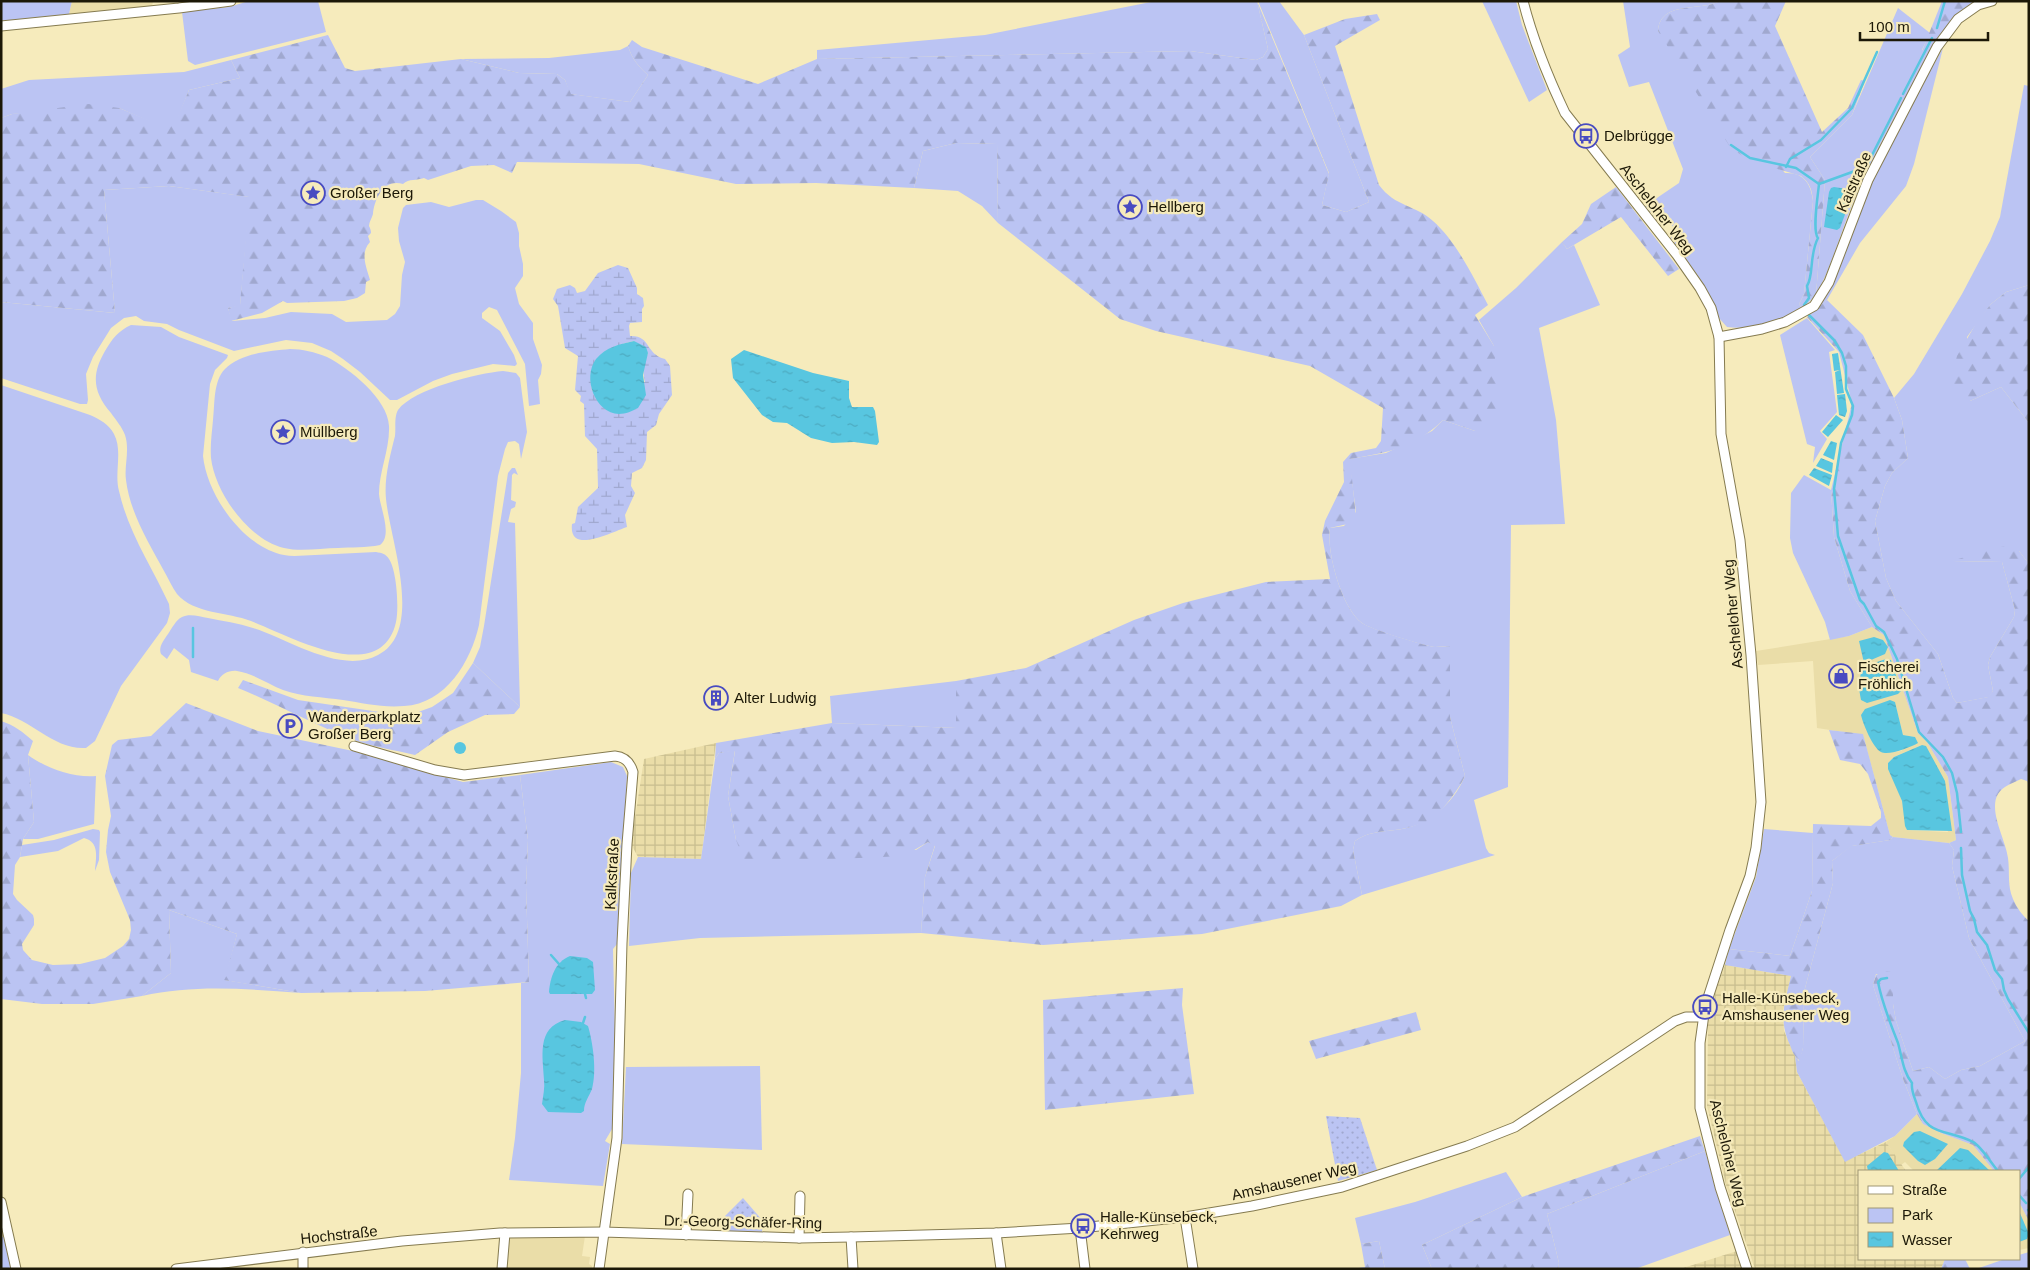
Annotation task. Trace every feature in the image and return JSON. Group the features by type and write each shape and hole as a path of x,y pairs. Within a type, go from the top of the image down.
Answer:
{"street":[{"path":"1,26 231,1"},
{"name":"Ascheloher Weg","path":"1523,1 1528,22 1553,89 1565,113 1678,255 1711,308 1719,337 1721,434 1740,540 1751,655 1761,802 1756,848 1750,876 1714,976 1703,1017 1699,1072 1700,1108 1720,1188 1747,1269"},
{"name":"Kaistraße","path":"1719,337 1778,324 1804,313 1814,306 1829,282 1856,207 1868,180 1937,47 1951,27 1963,15 1978,5 1992,1"},
{"name":"Kalkstraße","path":"354,746 435,770 464,775 615,756 627,760 631,765 634,772 627,844 623,923 617,1138 598,1269"},
{"name":"Amshausener Weg","path":"851,1237 996,1233 1080,1228 1185,1217 1252,1206 1342,1187 1467,1146 1515,1127 1674,1021 1686,1017 1703,1017"},
{"path":"686,1235 688,1194"},
{"path":"800,1196 800,1238"},
{"path":"1,1202 6,1214 16,1269"},
{"path":"1185,1217 1193,1269"},
{"path":"1080,1228 1085,1269"},
{"path":"502,1269 505,1232"},
{"name":"Hochstraße","path":"176,1269 303,1252 505,1232 603,1232"},
{"name":"Dr.-Georg-Schäfer-Ring","path":"603,1232 800,1238 851,1237"},
{"path":"996,1233 1001,1269"},
{"path":"851,1237 853,1269"},
{"path":"303,1252 303,1269"}],"shaded area":[{"path":"72,1 153,1 152,7 69,14"},
{"path":"1872,627 1884,635 1918,733 1927,742 1948,777 1956,840 1949,843 1893,837 1890,835 1863,735 1817,728 1813,661 1758,665 1756,651 1849,636","holes":["1895,703 1903,735 1915,737 1901,751 1884,753","1922,745 1948,832 1907,830 1902,801 1888,763 1894,757"]},
{"path":"716,743 701,859 638,857 631,844 644,759"},
{"path":"1725,965 1791,976 1783,1010 1784,1031 1795,1056 1797,1072 1845,1161 1886,1142 1905,1170 1858,1170 1858,1260 1945,1260 1941,1269 1755,1269 1726,1185 1707,1106 1708,1024 1716,990"},
{"path":"1917,1114 1923,1124 1973,1145 1993,1170 1913,1170 1905,1162 1901,1165 1886,1142 1895,1136"},
{"path":"2020,1204 2029,1221 2029,1248 2020,1250"},
{"path":"507,1236 585,1236 582,1256 590,1257 589,1264 592,1266 592,1269 505,1269"},
{"path":"1737,1251 1742,1269 1680,1269"}],"green space":[{"path":"1,1 72,1 69,14 1,21"},
{"path":"249,1 318,1 326,32 195,65 188,61 182,12 229,7"},
{"path":"1156,1 1257,1 1268,49 1263,57 1256,60 1190,51 817,59 817,50 985,35"},
{"path":"1257,1 1329,174 1322,205 1346,212 1369,202 1304,35 1345,19 1377,14 1380,20 1335,46 1379,185 1392,198 1433,221 1457,249 1488,305 1475,315 1494,346 1500,415 1488,428 1475,431 1443,420 1432,430 1400,448 1350,459 1356,517 1352,523 1330,528 1330,551 1337,579 1348,605 1362,623 1421,644 1435,647 1450,646 1450,717 1465,776 1449,801 1428,821 1407,828 1369,834 1355,841 1353,850 1362,895 1341,906 1202,934 1043,945 921,933 925,877 935,846 928,842 904,856 745,863 736,840 728,796 735,751 719,753 715,759 716,743 832,723 956,728 956,681 1026,668 1134,620 1183,603 1266,582 1330,579 1322,535 1325,521 1344,482 1343,462 1351,453 1376,448 1381,441 1383,408 1310,366 1156,331 1120,319 998,223 997,144 956,143 923,151 914,188 816,183 736,184 639,164 517,162 512,173 494,165 471,166 428,180 424,178 408,181 403,184 390,184 385,187 378,197 369,224 371,233 368,236 370,242 365,255 370,280 366,282 365,293 357,298 344,301 287,303 283,301 262,313 231,321 228,308 240,305 249,197 169,186 104,190 115,313 1,302 1,118 12,114 88,104 119,108 158,124 174,125 189,90 240,78 231,60 328,35 345,68 355,71 461,59 519,73 557,74 565,80 571,94 630,102 648,75 631,55 628,46 632,40 642,47 758,84 817,59 1190,51 1256,60 1263,57 1268,49"},
{"path":"1258,1 1279,1 1304,35 1369,202 1346,212 1322,205 1329,173"},
{"path":"1482,1 1516,1 1522,25 1547,90 1529,102"},
{"path":"1623,1 1720,1 1673,11 1661,21 1658,31 1785,173 1792,173 1802,177 1808,184 1813,201 1804,294 1799,304 1802,309 1785,318 1766,324 1736,328 1727,327 1718,317 1701,280 1669,235 1675,230 1669,222 1662,226 1645,206 1679,183 1683,169 1649,82 1629,87 1618,55 1630,47"},
{"path":"1720,1 1786,1 1775,26 1822,132 1848,108 1861,80 1865,81 1852,115 1810,157 1825,180 1816,295 1802,309 1799,304 1804,294 1813,201 1807,181 1801,176 1748,160 1730,147 1658,31 1661,21 1673,11"},
{"path":"1942,1 1976,1 1960,12 1948,25 1929,55 1922,51"},
{"path":"1898,8 1930,33 1922,50 1929,55 1866,173 1816,295 1825,180 1810,157 1852,115"},
{"path":"628,46 631,55 648,75 630,102 570,94 565,80 557,74 519,73 461,59 549,58 620,50"},
{"path":"1943,48 1914,164 1906,186 1860,243 1827,300 1818,308 1831,286 1858,214 1877,171"},
{"path":"231,60 240,78 189,90 175,125 158,125 119,108 12,114 1,118 1,89 29,80 184,72"},
{"path":"2024,85 2029,86 2029,285 2006,292 1991,304 1967,337 1970,401 2001,387 2029,423 2029,564 2019,551 1953,561 2002,562 2015,610 2014,617 1990,657 1988,665 1993,691 1989,697 1957,703 1953,698 1938,654 1896,601 1886,578 1875,521 1885,486 1892,473 1908,458 1902,420 1894,398 1914,374 1962,294 1990,241 2000,217"},
{"path":"956,143 997,144 998,223 982,206 958,191 914,188 923,151"},
{"path":"169,186 250,197 240,306 228,308 232,321 265,318 291,312 332,314 346,322 387,320 395,314 400,306 402,275 405,262 399,241 398,228 403,208 406,205 431,202 449,207 483,200 516,222 519,233 523,276 515,288 519,304 533,323 533,339 542,365 538,380 540,404 529,406 525,364 497,310 489,307 482,313 482,318 500,331 517,364 515,366 493,364 452,374 433,381 397,400 390,400 343,359 331,351 312,343 286,340 234,351 167,324 144,321 136,316 124,318 111,328 93,357 86,374 87,404 80,404 1,378 1,302 115,313 104,190"},
{"path":"1616,187 1679,269 1668,276 1621,217 1567,249 1562,242 1582,224 1591,204"},
{"path":"1562,242 1567,249 1574,245 1600,305 1539,328 1556,420 1565,524 1511,525 1508,787 1474,800 1486,848 1489,853 1495,855 1362,895 1353,850 1355,841 1369,834 1406,828 1428,819 1446,805 1460,787 1465,776 1450,717 1450,646 1429,646 1367,626 1355,616 1342,593 1333,564 1329,538 1330,528 1344,526 1356,512 1349,459 1386,453 1432,431 1443,420 1475,431 1494,346 1479,320 1516,288"},
{"path":"618,265 628,268 637,288 637,294 643,298 644,306 642,309 642,322 630,323 630,336 642,338 654,353 665,359 670,366 672,395 659,414 656,425 647,432 646,460 642,468 632,473 631,486 635,493 625,515 627,527 603,536 584,540 577,539 573,533 572,524 575,523 578,507 598,488 597,449 585,436 584,404 580,401 581,396 575,390 578,356 565,348 558,306 553,299 557,289 570,285 575,288 577,293 585,291 598,273","holes":["634,341 648,353 644,367 645,382 592,391 593,370 600,356 606,351"]},
{"path":"2029,285 2029,423 2001,387 1970,401 1950,384 1957,356 1978,320 1991,304 2006,292"},
{"path":"1827,300 1863,335 1894,398 1902,420 1908,458 1892,473 1885,486 1875,521 1886,578 1896,601 1938,654 1953,698 1957,703 1988,697 1993,691 1988,665 1990,657 2014,617 2015,610 2002,562 1951,561 2004,546 2019,551 2029,564 2029,785 2027,781 2021,779 2005,787 1998,794 1995,801 1995,809 1998,826 2007,851 2011,894 2018,908 2029,921 2029,1221 2020,1204 2020,1170 1993,1170 1973,1145 1923,1124 1903,1079 1873,985 1876,975 1888,971 1893,975 1893,1004 1896,1021 1913,1071 1929,1067 1945,1079 1961,1070 1980,1066 2025,1041 1969,938 1952,866 1954,850 1949,843 1956,840 1948,777 1927,742 1918,733 1884,635 1872,627 1850,591 1834,537 1831,490 1852,403 1839,352 1807,317"},
{"path":"1807,318 1835,350 1829,352 1837,412 1820,431 1827,439 1813,463 1815,447 1807,444 1780,335"},
{"path":"131,325 161,327 179,337 228,355 215,370 210,384 203,456 206,471 220,502 241,530 255,542 269,550 284,555 376,552 387,556 394,572 397,608 396,622 387,642 372,652 353,655 331,652 308,645 242,618 202,609 184,601 177,594 146,539 136,516 126,480 127,446 125,435 121,426 100,398 96,383 100,360 113,339"},
{"path":"290,349 313,352 336,362 366,386 382,405 387,416 389,435 379,485 386,528 384,541 380,545 297,550 284,548 258,535 247,525 236,513 219,486 211,458 211,448 215,393 221,374 231,364 247,356"},
{"path":"503,371 516,373 520,378 527,432 521,459 519,444 515,441 508,442 505,449 498,476 479,625 470,653 463,666 444,689 432,698 419,703 404,706 373,705 290,692 237,671 226,673 218,681 191,672 189,660 174,648 167,659 161,654 162,644 176,622 182,617 192,615 247,626 331,658 348,661 363,660 378,655 392,643 400,626 402,606 398,560 386,499 388,467 395,436 398,410 417,395 447,383"},
{"path":"1,385 90,415 104,422 112,430 117,441 118,484 123,506 134,535 169,604 170,613 167,623 121,686 95,741 86,748 63,744 23,721 1,713"},
{"path":"512,468 515,468 518,475 514,473 512,475 511,500 516,502 515,507 511,509 508,522 515,523 520,707 473,663 480,647 508,473"},
{"path":"1804,475 1831,490 1834,537 1850,591 1872,627 1849,636 1830,640 1825,622 1793,553 1790,538 1791,493"},
{"path":"473,663 520,707 514,714 485,715 448,732 415,755 376,747 354,740 238,688 243,680 298,700 407,716 432,707 453,693"},
{"path":"956,681 956,728 832,723 830,696"},
{"path":"186,703 258,731 353,751 463,782 520,775 528,840 526,887 529,982 425,991 301,993 224,980 237,934 169,910 171,973 142,996 93,1004 42,1004 1,999 1,721 18,729 33,741 28,755 34,822 23,839 20,857 15,865 13,894 33,915 34,919 34,925 22,944 23,950 32,960 53,965 80,964 105,958 123,946 129,939 131,930 130,920 110,872 106,852 111,816 105,776 112,745 118,740 151,736"},
{"path":"1829,730 1863,734 1890,835 1893,837 1890,840 1852,846 1832,861 1833,883 1804,992 1803,1048 1800,1061 1792,1051 1786,1036 1783,1019 1791,976 1725,965 1729,949 1790,956 1812,891 1813,824 1871,826 1881,818 1881,812 1868,774 1860,764 1840,760"},
{"path":"735,750 728,796 736,840 916,850 928,842 935,845 925,877 921,933 700,938 629,946 631,873 638,857 701,859 715,759 719,753"},
{"path":"28,755 43,764 69,774 96,776 94,824 38,839 23,839 34,822"},
{"path":"611,762 623,767 627,776 617,944 613,949 615,1031 612,1129 605,1141 610,1144 603,1186 509,1180 521,1073 521,983 529,982 526,887 528,840 520,775"},
{"path":"93,829 100,832 99,860 95,871 95,847 93,843 84,838 58,851 20,857 22,845 54,840"},
{"path":"1764,829 1813,833 1812,891 1790,956 1729,949 1756,877"},
{"path":"1893,837 1949,843 1954,850 1952,866 1969,938 2025,1041 1980,1066 1961,1070 1945,1079 1929,1067 1913,1071 1896,1021 1893,1004 1893,975 1876,974 1873,985 1903,1079 1917,1114 1895,1136 1845,1162 1797,1072 1795,1056 1799,1061 1803,1048 1804,992 1833,883 1832,861 1851,846 1890,840"},
{"path":"169,910 237,934 225,980 301,993 241,989 201,989 162,992 142,996 171,973"},
{"path":"1183,988 1182,1005 1194,1094 1045,1110 1043,1000"},
{"path":"1416,1012 1421,1030 1316,1059 1309,1041"},
{"path":"760,1066 762,1150 622,1144 626,1067"},
{"path":"1326,1116 1360,1118 1377,1170 1338,1181"},
{"path":"1700,1136 1705,1151 1547,1214 1559,1263 1558,1269 1432,1269 1422,1245 1522,1197"},
{"path":"1705,1151 1730,1235 1635,1269 1558,1269 1559,1263 1547,1214"},
{"path":"1506,1172 1522,1197 1422,1245 1432,1269 1385,1269 1379,1241 1361,1244 1355,1218 1415,1202"},
{"path":"743,1198 763,1221 762,1232 724,1231 725,1216"},
{"path":"1,1236 7,1236 13,1269 1,1269"},
{"path":"1379,1241 1385,1269 1352,1269 1365,1267 1361,1244"},
{"path":"2029,1252 2029,1269 1976,1269 2002,1260 2020,1260 2020,1255"},
{"path":"1945,1260 1966,1260 1970,1269 1941,1269"}],"water":[{"path":"1834,187 1854,190 1840,228 1837,230 1824,227 1829,192"},
{"path":"634,341 646,347 648,353 643,375 646,395 636,409 622,414 611,412 603,408 593,393 590,375 592,367 596,359 604,352 618,345"},
{"path":"744,350 813,373 849,381 849,398 852,407 873,407 875,411 879,442 877,445 854,442 832,443 811,438 787,423 773,422 762,415 733,378 731,359"},
{"path":"1838,353 1844,393 1837,394 1835,372 1840,370 1834,371 1832,354"},
{"path":"1845,394 1847,411 1845,417 1839,415 1837,395"},
{"path":"1836,415 1843,420 1828,437 1822,432"},
{"path":"1831,441 1837,443 1834,460 1823,455"},
{"path":"1821,458 1833,463 1832,473 1816,466"},
{"path":"1814,468 1832,475 1829,486 1809,475"},
{"path":"1874,637 1883,640 1888,647 1885,654 1864,663 1859,641"},
{"path":"1886,659 1891,660 1901,691 1898,694 1867,703 1861,700 1859,689 1861,670 1868,665"},
{"path":"1890,700 1895,702 1903,735 1915,737 1918,743 1900,751 1885,753 1878,750 1872,741 1861,715 1865,709"},
{"path":"462,742 465,743 465,753 458,754 455,753 454,746 455,743"},
{"path":"1922,745 1926,746 1945,781 1952,831 1907,830 1905,826 1902,801 1888,769 1888,763 1894,757"},
{"path":"570,956 587,958 593,962 595,990 592,994 550,994 554,971 561,962"},
{"path":"565,1020 581,1022 588,1026 594,1057 592,1089 584,1111 581,1113 548,1112 542,1104 544,1086 543,1044 545,1036 556,1024"},
{"path":"1920,1131 1948,1144 1935,1159 1925,1165 1918,1161 1903,1146 1904,1142 1914,1132"},
{"path":"1960,1148 1968,1150 1989,1170 1937,1170"},
{"path":"1884,1152 1888,1153 1898,1170 1868,1170 1867,1166"},
{"path":"2020,1213 2029,1234 2027,1239 2020,1242"}],"waterway":[{"path":"1937,28 1945,1"},
{"path":"1903,94 1932,38"},
{"path":"1786,167 1790,159 1821,140 1852,108 1877,52"},
{"path":"1804,305 1809,298 1807,286 1813,251 1818,238 1815,221 1819,184 1866,167 1901,98"},
{"path":"1731,145 1750,158 1796,168 1819,184"},
{"path":"1809,315 1834,340 1842,353 1846,366 1846,389 1853,406 1852,415 1841,443 1834,489 1838,536 1860,600 1876,626 1884,632 1897,659 1919,732 1943,757 1952,773 1957,793 1961,832"},
{"path":"193,628 193,657"},
{"path":"1961,848 1962,875 1977,932 1987,945 1995,970 2002,979 2008,999 2029,1033"},
{"path":"551,955 559,964"},
{"path":"1887,978 1881,979 1878,982 1886,1013 1898,1043 1905,1069 1912,1083 1913,1093 1920,1113 1931,1127 1976,1144 1997,1170"},
{"path":"585,994 586,998"},
{"path":"583,1023 585,1017"},
{"path":"2020,1178 2029,1167"},
{"path":"2020,1196 2026,1203"}],"place":[{"name":"Delbrügge","path":"1586,136"},
{"name":"Großer Berg","path":"313,193"},
{"name":"Hellberg","path":"1130,207"},
{"name":"Müllberg","path":"283,432"},
{"name":"Fischerei Fröhlich","path":"1841,676"},
{"name":"Alter Ludwig","path":"716,698"},
{"name":"Wanderparkplatz Großer Berg","path":"290,726"},
{"name":"Halle-Künsebeck, Amshausener Weg","path":"1705,1007"},
{"name":"Halle-Künsebeck, Kehrweg","path":"1083,1226"}]}
